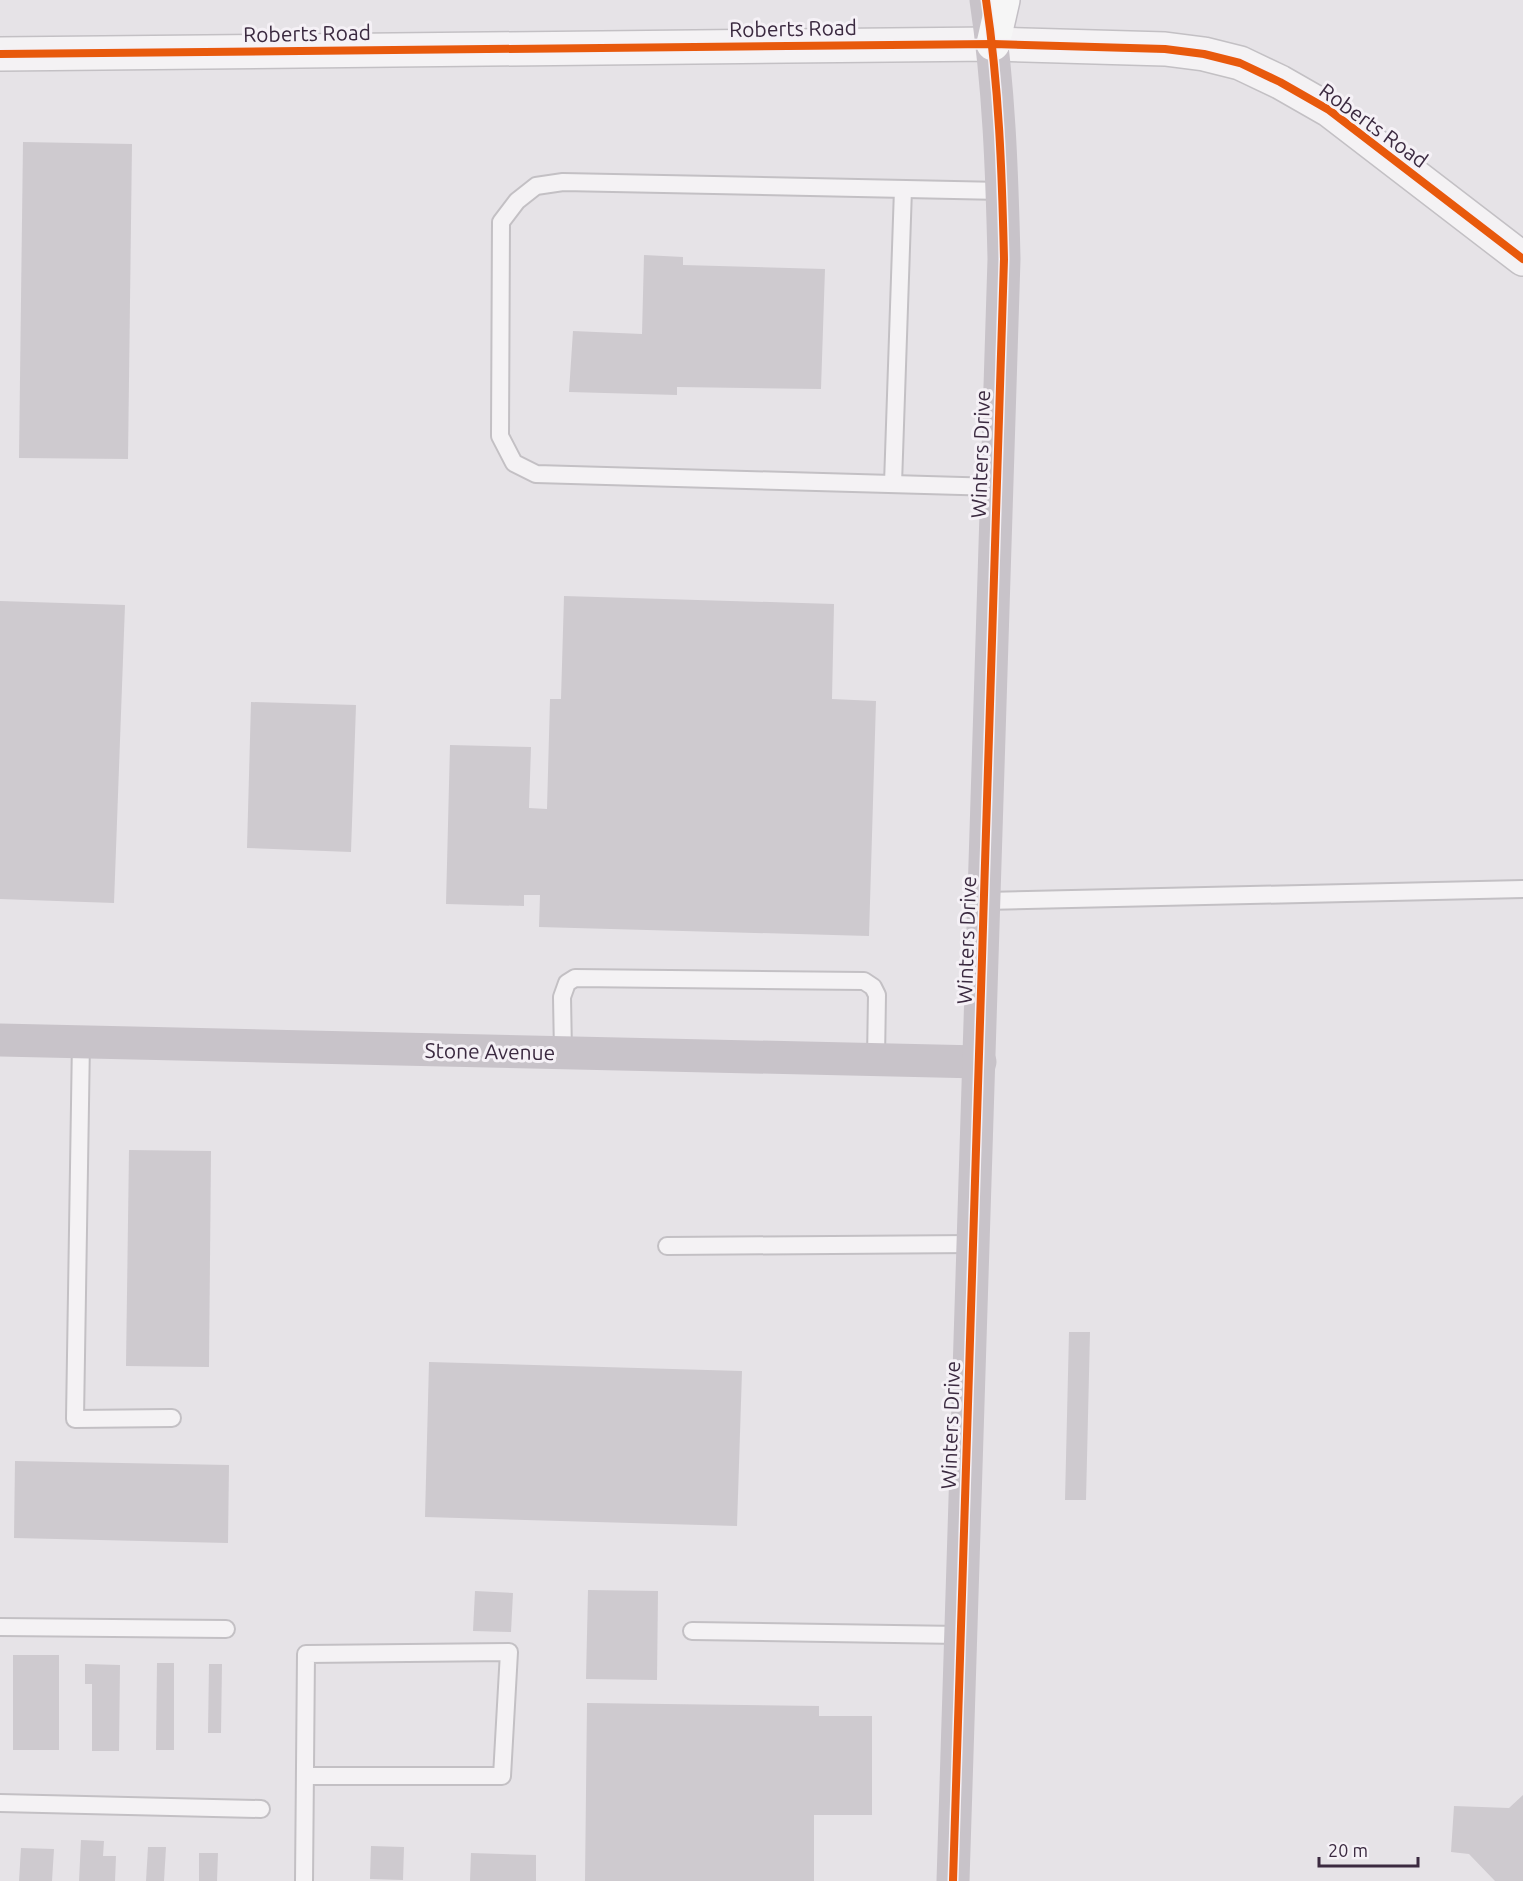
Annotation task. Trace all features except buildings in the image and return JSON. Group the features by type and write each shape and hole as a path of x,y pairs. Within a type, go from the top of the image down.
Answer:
{"main road":[{"path":"993,44 1003,0"}],"street":[{"name":"Winters Drive","path":"953,1881 1004,259 993,44 986,0"},
{"name":"Roberts Road","path":"0,54 993,44 1165,49 1204,54 1240,63 1280,82 1329,110 1523,259"},
{"name":"Stone Avenue","path":"0,1040 980,1062"}],"lane":[{"path":"997,487 536,474 514,463 500,436 501,222 517,201 536,186 563,182 1002,191"},
{"path":"893,484 903,189"},
{"path":"985,901 1523,889"},
{"path":"563,1053 562,997 567,983 575,978 864,981 873,987 877,995 876,1060"},
{"path":"81,1041 75,1419 172,1418"},
{"path":"667,1246 974,1244"},
{"path":"0,1627 226,1629"},
{"path":"692,1631 960,1635"},
{"path":"304,1881 306,1654 509,1652 502,1776 306,1776"},
{"path":"0,1803 261,1809"}],"cycle path":[{"path":"953,1881 1004,259 997,97 986,0"},
{"path":"0,54 993,44 1165,49 1204,54 1240,63 1280,82 1329,110 1523,259"}]}
